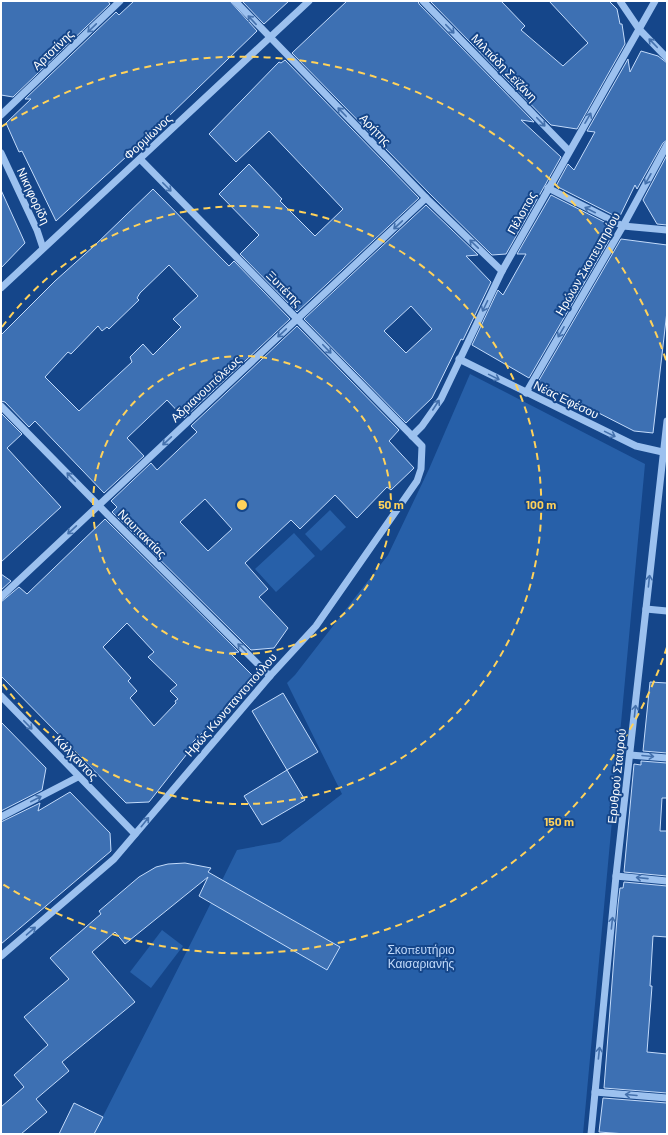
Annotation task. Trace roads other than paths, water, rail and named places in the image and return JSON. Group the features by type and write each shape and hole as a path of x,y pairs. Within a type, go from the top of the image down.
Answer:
{"street":[{"name":"Αρτοτίνης","path":"1,116 120,1"},
{"name":"Αρήτης","path":"235,1 426,198 502,271"},
{"name":"Φορμίωνος","path":"1,288 309,1"},
{"name":"Μιλτιάδη Σεϊζάνη","path":"423,1 569,151"},
{"path":"620,1 640,29 667,58"},
{"name":"Πέλοπος","path":"412,436 422,426 441,399 502,271 655,1"},
{"name":"Ηρώων Σκοπευτηρίου","path":"526,393 623,226 667,145"},
{"name":"Νικηφορίδη","path":"1,153 37,230 43,248"},
{"name":"Ξυπέτης","path":"140,159 298,318 412,436"},
{"path":"548,188 623,226 667,230"},
{"name":"Αδριανουπόλεως","path":"1,597 426,198"},
{"name":"Νέας Εφέσου","path":"459,359 636,446 665,453"},
{"name":"Ναυπακτίας","path":"1,406 98,506 270,676"},
{"name":"Ερυθρού Σταυρού","path":"591,1134 616,876 665,453 667,421"},
{"name":"Ηρώς Κωνσταντοπούλου","path":"1,956 114,859 270,676 316,626 355,568 379,538 417,481 421,469 422,446 412,436"},
{"path":"646,609 667,611"},
{"name":"Κάλχαντος","path":"1,696 135,834"},
{"path":"630,755 667,758"},
{"path":"1,817 78,777"},
{"path":"616,876 667,881"},
{"path":"595,1092 667,1098"}],"park label":[{"name":"Σκοπευτήριο Καισαριανής","path":"421,957"}]}
